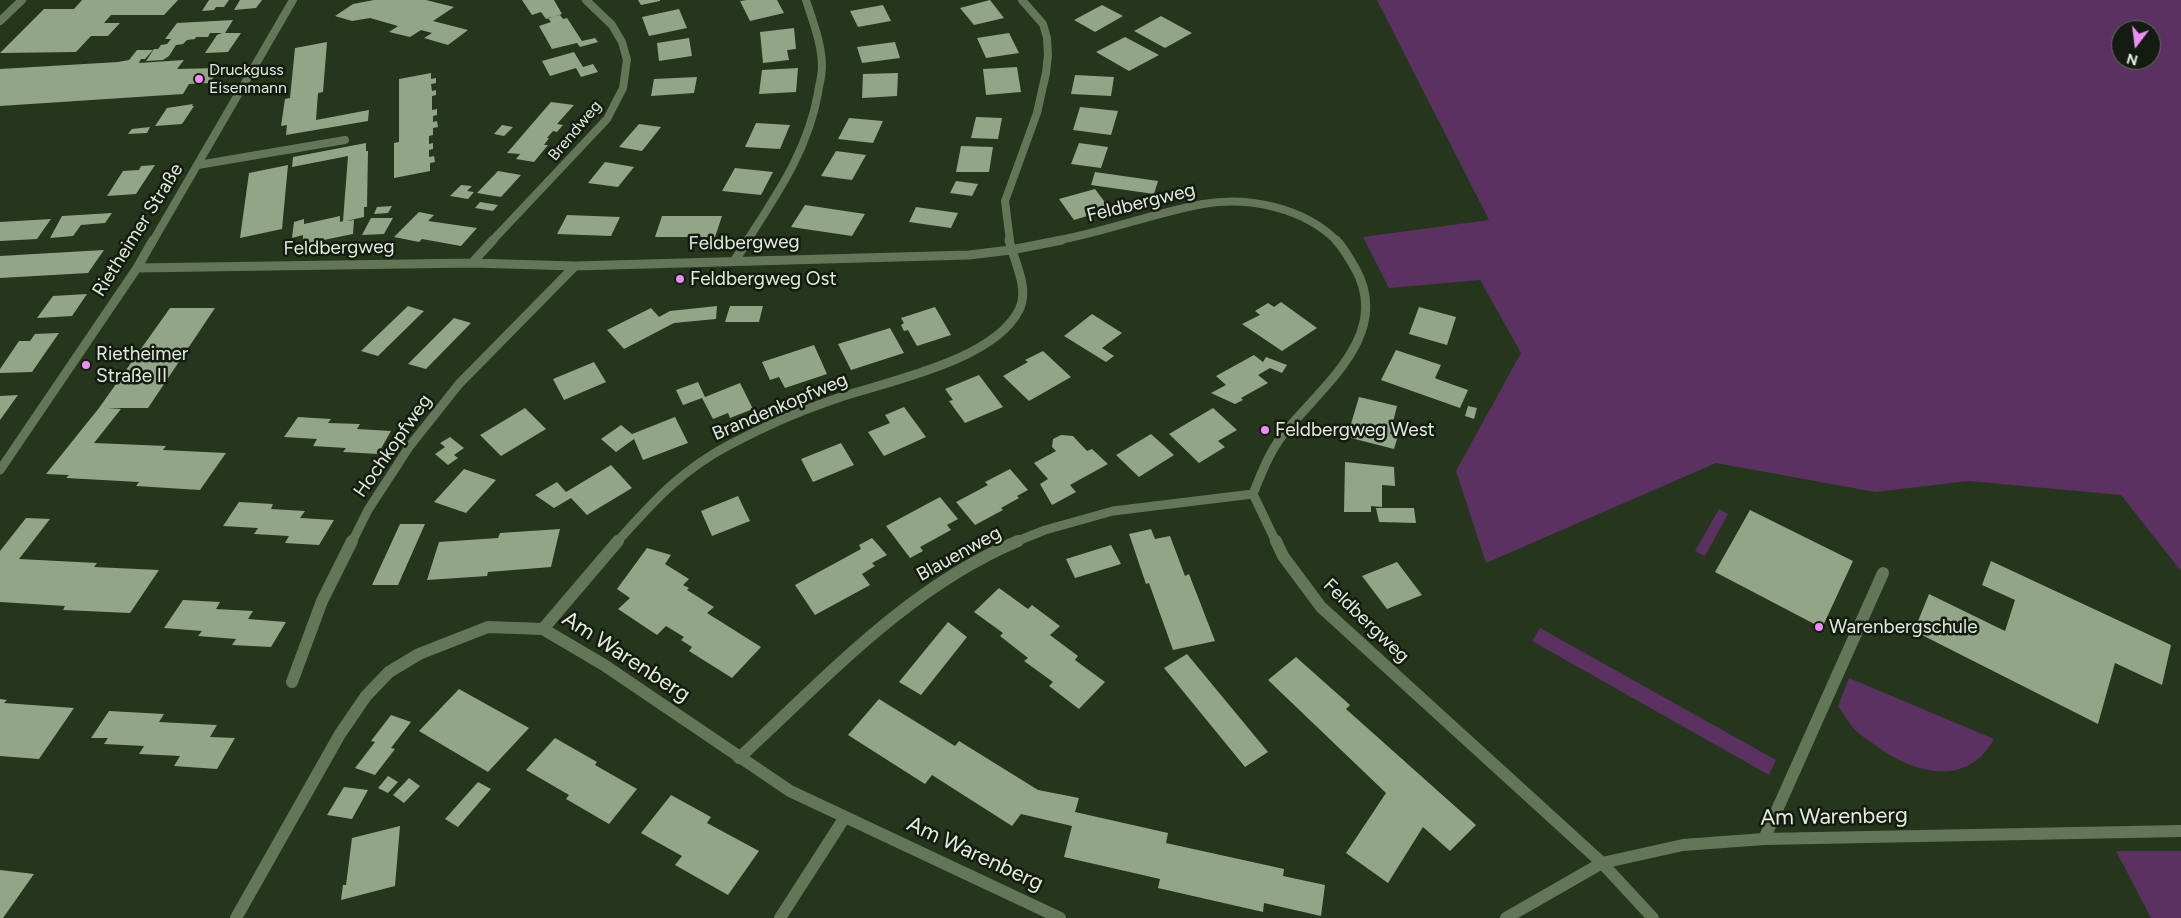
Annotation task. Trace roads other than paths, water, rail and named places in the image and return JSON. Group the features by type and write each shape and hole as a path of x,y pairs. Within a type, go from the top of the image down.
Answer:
{"street":[{"path":"0,21 22,0"},
{"name":"Rietheimer Straße","path":"0,470 137,268 293,0"},
{"name":"Brendweg","path":"472,264 607,119 623,88 627,60 622,42 612,25 586,0"},
{"path":"734,260 786,180 805,141 815,108 822,68 818,35 806,0"},
{"name":"Brandenkopfweg","path":"543,629 592,569 648,507 682,474 717,452 768,426 830,400 956,359 985,346 1016,316 1022,303 1024,289 1011,250 1005,203 1030,137 1049,60 1043,24 1022,0"},
{"path":"198,165 345,140"},
{"name":"Feldbergweg","path":"137,268 472,264 575,266 734,260 919,258 1011,250 1088,235 1204,204 1240,202 1274,207 1303,216 1326,230 1343,247 1362,280 1366,292 1366,309 1361,334 1342,369 1281,437 1264,468 1253,494 1283,556 1320,607 1602,863 1653,918"},
{"name":"Hochkopfweg","path":"292,682 322,602 368,510 409,447 460,384 575,266"},
{"name":"Blauenweg","path":"739,758 881,626 923,593 985,555 1045,530 1113,511 1253,494"},
{"path":"1764,839 1883,573"},
{"name":"Am Warenberg","path":"236,918 340,734 366,696 389,672 418,654 488,627 543,629 604,665 790,791 1060,918"},
{"path":"780,918 845,817"},
{"name":"Am Warenberg","path":"1506,918 1602,863 1683,845 1764,839 2181,831"}],"place":[{"name":"Druckguss Eisenmann","path":"199,79"},
{"name":"Feldbergweg Ost","path":"680,279"},
{"name":"Rietheimer Straße II","path":"86,365"},
{"name":"Feldbergweg West","path":"1265,430"},
{"name":"Warenbergschule","path":"1819,627"}]}
